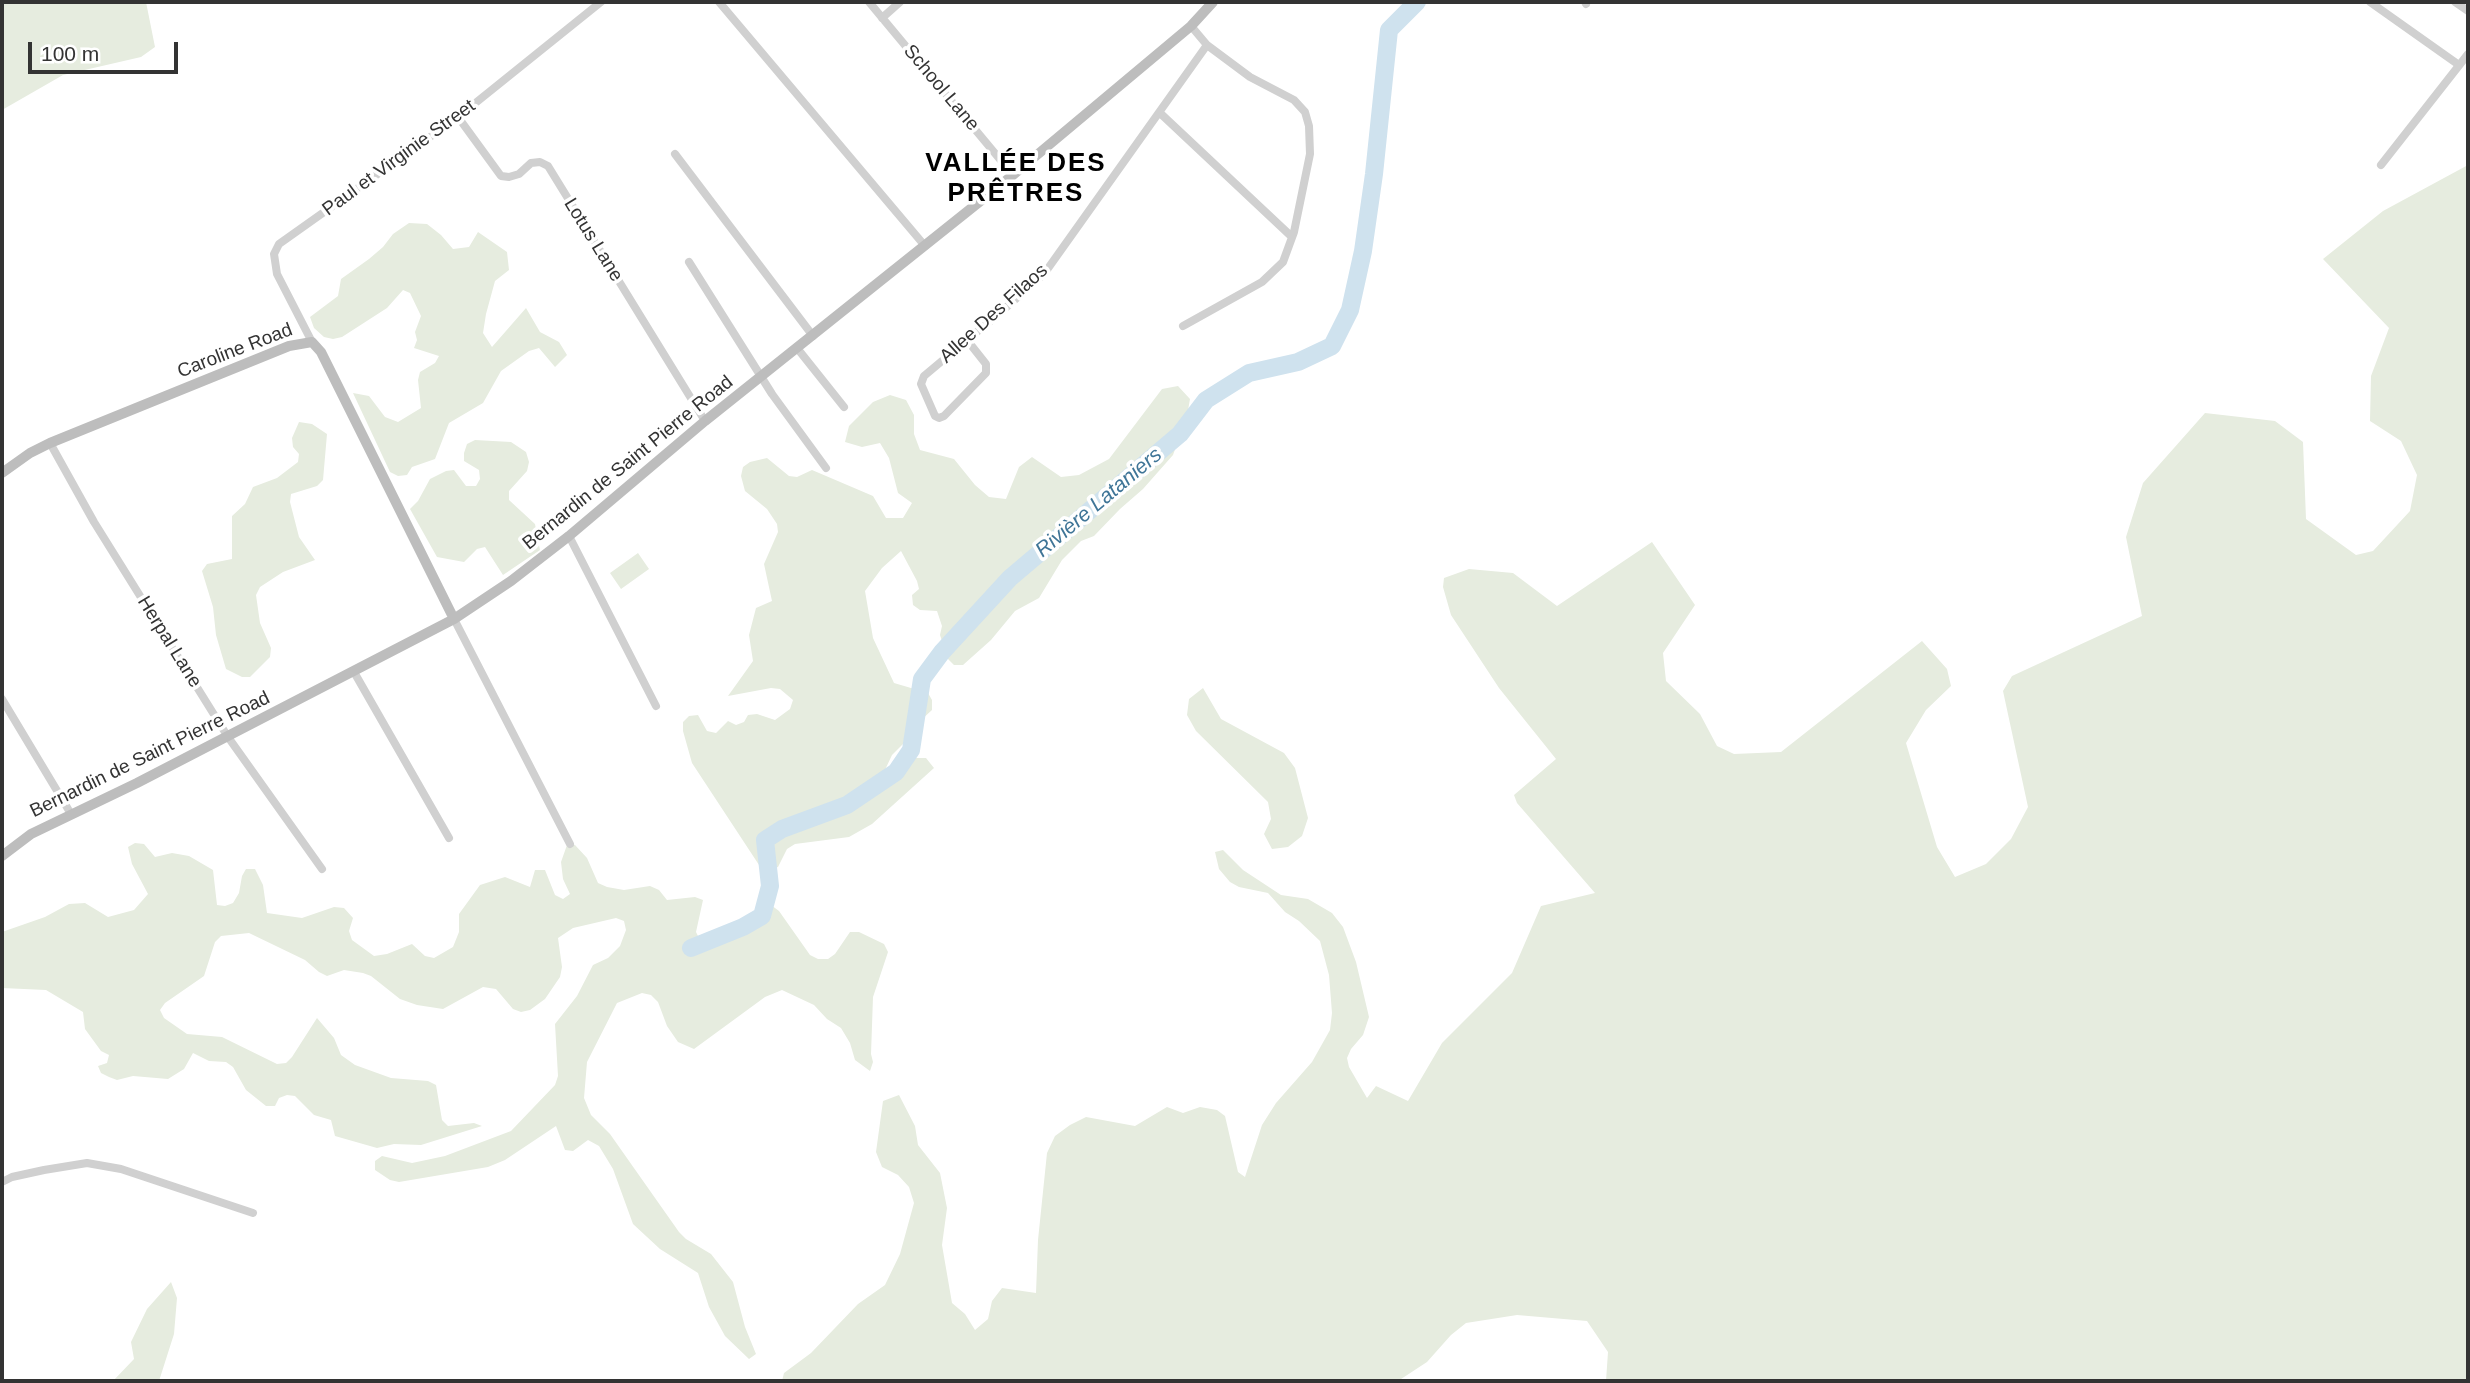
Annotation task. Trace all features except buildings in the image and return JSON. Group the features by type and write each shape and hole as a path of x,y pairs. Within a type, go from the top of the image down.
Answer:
{"main road":[{"name":"Bernardin de Saint Pierre Road","path":"2,856 31,834 228,737 454,620 511,581 569,536 705,421 1013,175 1191,26 1213,2"},
{"name":"Caroline Road","path":"2,473 30,453 50,443 289,346 312,342 321,352 454,620"}],"street":[{"name":"Paul et Virginie Street","path":"312,342 277,274 274,254 279,244 458,117 601,2"},
{"path":"719,2 925,246"},
{"name":"School Lane","path":"869,2 1013,175"},
{"path":"882,18 900,2"},
{"path":"2370,2 2459,65"},
{"path":"2455,2 2468,11"},
{"path":"1183,326 1262,282 1283,262 1292,237 1310,153 1310,126 1305,112 1294,100 1250,76 1207,45 1191,26"},
{"name":"Allee Des Filaos","path":"967,340 986,365 986,373 944,416 935,416 921,384 924,376 1044,274 1207,45"},
{"path":"2381,165 2468,54"},
{"path":"1160,113 1292,237"},
{"name":"Lotus Lane","path":"458,117 501,176 519,174 531,163 540,162 548,166 705,421"},
{"path":"675,154 813,336"},
{"path":"688,262 772,394 826,468"},
{"path":"797,348 845,407"},
{"name":"Herpal Lane","path":"50,443 94,522 228,737 321,869"},
{"path":"569,536 656,706"},
{"path":"454,620 569,844"},
{"path":"354,672 449,838"},
{"path":"2,699 72,814"},
{"path":"2,1182 44,1170 87,1163 121,1169 253,1213"}],"shaded area":[{"path":"2,2 146,2 155,47 141,57 63,75 2,110"},
{"path":"2468,165 2468,1381 1606,1381 1608,1352 1587,1321 1517,1315 1466,1323 1451,1335 1427,1362 1398,1381 782,1381 784,1373 811,1353 858,1304 885,1285 900,1254 914,1203 909,1187 898,1175 882,1167 876,1152 883,1101 899,1095 915,1126 918,1145 940,1173 947,1208 942,1245 952,1303 965,1314 975,1330 988,1319 992,1301 1002,1288 1036,1293 1038,1240 1047,1153 1055,1136 1070,1125 1086,1117 1135,1126 1167,1107 1183,1113 1200,1107 1217,1110 1225,1116 1238,1172 1245,1177 1262,1125 1276,1103 1312,1062 1330,1030 1332,1013 1329,975 1320,941 1285,912 1268,893 1239,887 1230,882 1219,869 1215,852 1223,850 1243,870 1281,895 1308,899 1332,913 1343,927 1356,962 1369,1017 1363,1035 1347,1058 1349,1067 1367,1098 1376,1086 1408,1101 1442,1043 1512,973 1541,906 1595,893 1517,803 1514,795 1556,759 1499,688 1451,615 1443,587 1444,578 1469,569 1513,573 1557,606 1652,542 1695,605 1663,653 1666,681 1700,714 1717,746 1734,754 1781,752 1922,641 1947,669 1951,686 1926,710 1906,743 1937,847 1955,877 1986,864 2011,839 2028,807 2003,691 2012,676 2142,616 2126,537 2143,483 2205,413 2275,421 2303,442 2306,519 2356,555 2373,551 2410,511 2417,475 2401,441 2370,421 2371,376 2389,328 2323,259 2383,211"},
{"path":"409,223 427,224 453,249 469,247 478,232 507,252 509,270 495,281 483,333 492,347 526,308 540,332 559,342 567,355 555,367 539,348 529,351 501,371 483,403 449,423 435,459 412,467 407,475 398,476 390,472 353,393 369,396 385,417 398,422 421,408 418,380 420,372 435,363 439,356 414,348 417,340 415,332 421,316 410,293 403,290 387,308 342,337 324,337 314,328 310,317 338,296 341,279 369,259 393,234"},
{"path":"1178,386 1190,399 1173,455 1143,489 1094,536 1081,541 1062,560 1039,598 1015,611 991,640 963,665 954,665 948,659 940,635 942,626 937,611 920,610 913,605 912,595 919,589 901,551 882,568 865,591 873,638 894,683 928,693 932,700 932,710 892,755 884,772 883,785 892,781 914,758 926,758 934,768 872,824 849,837 795,844 787,849 778,867 769,870 761,868 692,763 683,731 683,722 689,716 698,715 707,731 716,733 728,721 736,725 744,722 748,715 757,714 775,720 790,709 793,700 780,689 771,688 728,696 753,661 749,635 756,608 772,601 764,564 778,532 777,524 767,509 745,491 741,476 743,467 750,462 767,458 789,476 797,477 812,470 873,496 886,518 903,518 912,503 898,493 889,458 880,443 862,447 845,442 849,426 873,402 890,395 906,400 914,415 914,434 920,450 954,459 975,485 989,497 1006,499 1019,467 1032,457 1061,477 1079,475 1109,459 1162,389"},
{"path":"299,422 312,424 327,434 323,480 317,486 291,494 290,502 299,537 315,560 283,572 260,587 256,595 260,623 271,648 270,657 250,677 242,677 226,669 216,635 213,607 202,571 207,564 232,559 232,516 245,504 253,487 277,478 298,462 299,454 293,447 292,438"},
{"path":"475,440 511,442 526,452 529,462 527,471 509,491 509,500 535,524 540,550 503,575 485,547 477,549 464,562 437,557 410,509 418,501 430,479 446,471 454,470 466,486 476,486 480,479 479,470 464,461 467,444"},
{"path":"638,553 649,569 621,589 610,573"},
{"path":"1203,688 1221,719 1284,753 1295,768 1308,818 1302,836 1288,847 1272,849 1264,834 1271,819 1268,802 1196,731 1187,715 1189,699"},
{"path":"135,843 144,844 155,857 172,853 189,856 213,870 217,905 233,903 246,869 255,869 263,885 267,913 302,918 334,907 344,908 353,918 349,931 352,940 374,956 412,944 425,956 434,958 453,947 459,932 459,914 480,885 505,877 530,887 535,870 545,870 555,895 563,899 570,894 563,879 561,862 567,845 575,845 587,858 598,883 607,887 624,890 650,886 659,890 667,900 695,897 703,900 696,932 702,944 744,931 762,920 771,905 779,911 810,955 818,959 828,959 835,954 850,932 859,932 884,944 888,952 873,997 873,1062 870,1071 855,1060 850,1043 841,1028 827,1019 814,1005 782,990 765,997 694,1049 678,1042 667,1026 658,1002 651,995 642,993 617,1003 587,1062 584,1098 591,1115 610,1134 679,1232 711,1254 733,1282 745,1327 756,1354 749,1359 725,1336 709,1307 698,1273 660,1249 633,1224 613,1169 599,1146 588,1140 573,1151 565,1150 556,1126 505,1160 488,1167 399,1182 390,1180 375,1170 375,1161 382,1156 412,1163 445,1156 511,1131 555,1085 558,1076 555,1024 577,996 593,965 608,958 620,946 626,930 624,921 616,918 573,928 558,938 562,967 560,977 545,999 530,1010 521,1012 513,1009 496,989 483,987 443,1009 417,1005 400,999 371,976 363,973 344,970 327,976 305,960 249,933 221,936 215,942 204,976 165,1003 160,1010 164,1018 187,1034 222,1037 277,1064 286,1063 292,1057 317,1018 334,1038 341,1055 355,1065 391,1078 428,1081 436,1085 442,1120 448,1126 474,1123 482,1126 421,1145 394,1144 377,1148 335,1136 331,1120 314,1115 295,1096 287,1095 279,1098 275,1106 266,1106 246,1090 233,1067 226,1062 209,1061 193,1053 184,1069 168,1079 133,1076 117,1080 109,1077 101,1073 98,1066 107,1063 109,1055 101,1051 85,1029 83,1012 46,990 2,988 2,932 45,917 69,904 85,903 108,917 134,910 148,894 132,864 128,847"},
{"path":"171,1282 177,1298 174,1334 159,1381 113,1381 134,1359 131,1342 147,1309"}],"waterway":[{"name":"Rivière Lataniers","path":"691,948 743,927 762,916 770,886 765,840 782,829 847,805 896,772 911,750 922,679 942,652 1010,578 1180,434 1206,400 1249,373 1298,362 1332,346 1350,310 1363,251 1389,30 1417,2"}],"district":[{"name":"VALLÉE DES PRÊTRES","path":"1016,179"}]}
